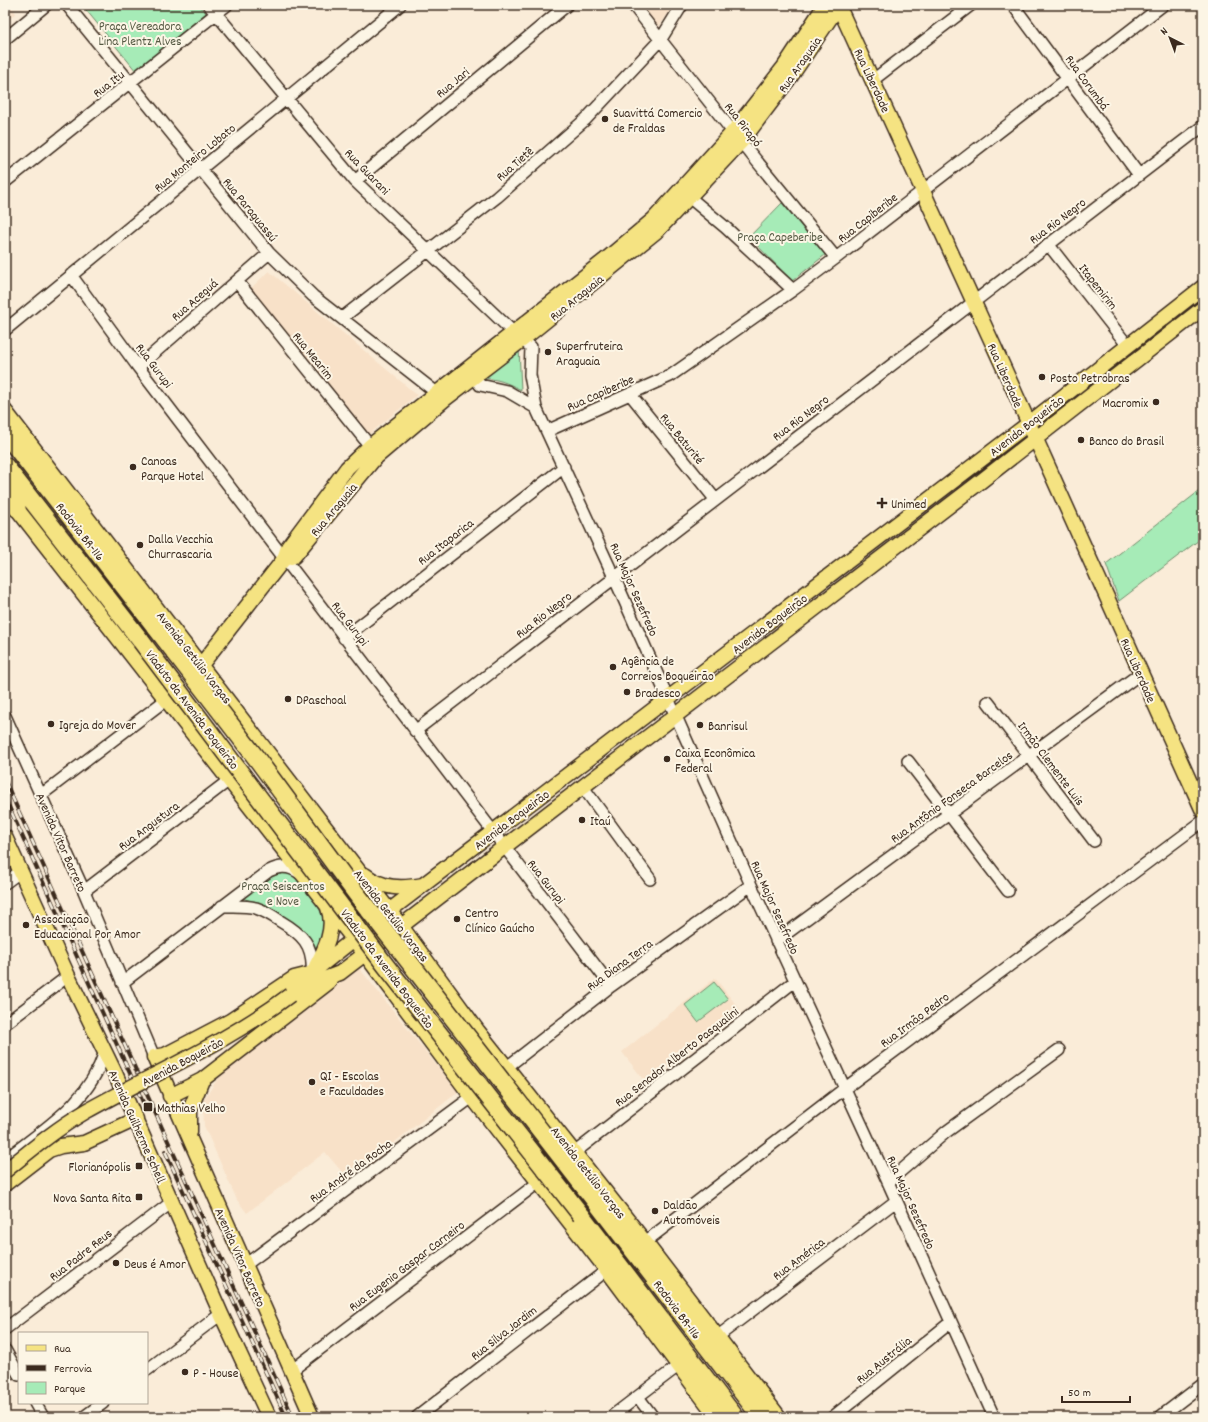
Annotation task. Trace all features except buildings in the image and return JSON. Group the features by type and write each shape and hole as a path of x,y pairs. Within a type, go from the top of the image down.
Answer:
{"highway":[{"name":"Rodovia BR-116","path":"5,434 157,629"},
{"name":"Rodovia BR-116","path":"5,466 141,641"},
{"path":"5,486 17,508"},
{"name":"Viaduto da Avenida Boqueirão","path":"157,629 257,759 362,902 596,1202"},
{"name":"Viaduto da Avenida Boqueirão","path":"141,641 386,966 581,1215"},
{"name":"Rodovia BR-116","path":"596,1202 761,1417"},
{"name":"Rodovia BR-116","path":"581,1215 735,1417"}],"main road":[{"name":"Rua Liberdade","path":"835,5 873,80 1203,811"},
{"name":"Rua Araguaia","path":"284,559 294,556 374,459 441,396 458,389 546,321 658,230 689,197 737,137 784,67 835,5"},
{"name":"Rua Araguaia","path":"522,340 604,261 654,218 737,137"},
{"name":"Avenida Boqueirão","path":"294,992 312,972 389,911 493,834 1028,424 1203,287"},
{"name":"Avenida Boqueirão","path":"5,1171 49,1136 85,1112 236,1032 294,992 343,971 676,716 1203,308"},
{"name":"Rua Araguaia","path":"201,665 284,559 288,547 347,468 370,446 441,396 474,376"},
{"name":"Avenida Getúlio Vargas","path":"5,412 401,926 506,1067 645,1242 779,1417"},
{"path":"5,493 167,699 228,781 365,954 472,1097 607,1270 717,1417"},
{"name":"Avenida Guilherme Schell","path":"5,836 68,976 136,1119 221,1314 269,1417"},
{"path":"353,864 371,880 383,886 402,888 425,884"},
{"path":"316,892 334,896 346,891 351,884 353,864"},
{"path":"158,1058 230,1022 294,978 312,972 329,934 331,919 327,906"},
{"path":"413,942 412,930 419,913"},
{"path":"170,1096 202,1080 343,971 366,964 378,971"},
{"path":"402,1003 405,982 412,973 423,970 438,975"},
{"name":"Avenida Vitor Barreto","path":"158,1058 170,1096 312,1417"},
{"path":"191,1141 189,1128 190,1110 202,1080"},
{"path":"5,1184 52,1149 84,1143 136,1119"}],"street":[{"path":"5,39 46,5"},
{"name":"Rua Paraguassú","path":"67,5 269,253 313,296 441,396"},
{"name":"Rua Itu","path":"5,182 130,84 213,9 227,5"},
{"name":"Rua Monteiro Lobato","path":"5,330 400,5"},
{"name":"Rua Jari","path":"355,181 567,5"},
{"name":"Rua Pirapó","path":"633,5 737,137 836,258"},
{"name":"Rua Tietê","path":"342,318 497,197 586,119 661,39 682,5"},
{"path":"873,80 971,5"},
{"name":"Rua Corumbá","path":"1013,5 1139,176"},
{"name":"Rua Capiberibe","path":"547,431 670,376 794,290 1163,5"},
{"name":"Rua Guarani","path":"213,9 355,181 430,250 522,340"},
{"name":"Rua Rio Negro","path":"415,731 1203,126"},
{"path":"689,197 725,227 794,290"},
{"name":"Itapemirim","path":"1048,244 1128,346"},
{"name":"Rua Aceguá","path":"138,367 269,253"},
{"name":"Rua Gurupi","path":"71,276 138,367 493,834 611,986"},
{"name":"Rua Mearim","path":"237,281 370,446"},
{"name":"Rua Major Sezefredo","path":"522,340 536,408 669,699 776,941 888,1182 994,1417"},
{"path":"474,376 507,391 536,408"},
{"name":"Rua Baturité","path":"630,394 715,500"},
{"name":"Rua Itaparica","path":"344,638 564,467"},
{"name":"Rua Antônio Fonseca Barcelos","path":"776,941 1141,673"},
{"path":"41,795 167,699"},
{"name":"Irmão Clemente Luis","path":"988,702 1094,841"},
{"name":"Avenida Vitor Barreto","path":"5,716 84,891 122,983 158,1058"},
{"path":"908,761 1008,891"},
{"name":"Rua Angustura","path":"84,891 228,781"},
{"path":"583,787 650,879"},
{"name":"Rua Irmão Pedro","path":"645,1242 844,1089 1203,821"},
{"path":"122,983 269,871 277,867 291,868 303,876"},
{"path":"5,883 21,871"},
{"name":"Rua Diana Terra","path":"506,1067 611,986 751,885"},
{"path":"222,906 256,908 295,930 302,936 310,950 312,972"},
{"path":"5,1024 68,976"},
{"name":"Rua Senador Alberto Pasqualini","path":"574,1153 795,981"},
{"path":"888,1182 946,1132 1059,1050"},
{"path":"5,1160 64,1113 82,1096 100,1067 105,1052"},
{"name":"Rua André da Rocha","path":"245,1265 472,1097"},
{"name":"Rua Eugenio Gaspar Carneiro","path":"291,1371 539,1182"},
{"name":"Rua América","path":"717,1337 896,1201"},
{"name":"Rua Padre Reus","path":"5,1329 172,1202"},
{"name":"Rua Silva Jardim","path":"417,1417 607,1270"},
{"path":"148,1369 221,1314"},
{"name":"Rua Austrália","path":"833,1417 951,1322"},
{"path":"5,1350 18,1373"},
{"path":"611,1417 678,1366"},
{"path":"1160,1417 1203,1384"},
{"path":"638,1396 653,1417"},
{"path":"36,1404 43,1417"},
{"path":"84,1417 102,1404"}],"shaded area":[{"path":"5,5 9,5 16,13 5,22"},
{"path":"638,5 674,5 658,28"},
{"path":"269,271 417,395 368,435 249,290"},
{"path":"359,968 458,1092 348,1179 325,1152 247,1213 237,1200 204,1126 203,1101 219,1077"},
{"path":"715,978 740,1010 647,1084 622,1052"}],"green space":[{"name":"Praça Vereadora Lina Plentz Alves","path":"82,5 199,5 206,13 136,71"},
{"name":"Praça Capeberibe","path":"782,203 825,255 792,281 749,237"},
{"path":"519,348 521,390 501,381 479,379"},
{"path":"1203,488 1203,537 1119,601 1106,564"},
{"name":"Praça Seiscentos e Nove","path":"279,872 289,873 299,880 318,906 325,926 321,943 314,951 304,932 296,925 282,915 266,907 242,898 268,877"},
{"path":"714,982 728,999 698,1022 685,1005"}],"railway":[{"path":"5,781 293,1417"},
{"path":"5,798 147,1111"},
{"path":"165,1151 286,1417"}],"place":[{"name":"Suavittá Comercio de Fraldas","path":"605,119"},
{"name":"Superfruteira Araguaia","path":"548,352"},
{"name":"Posto Petrobras","path":"1042,377"},
{"name":"Macromix","path":"1156,402"},
{"name":"Banco do Brasil","path":"1081,440"},
{"name":"Canoas Parque Hotel","path":"133,467"},
{"name":"Unimed","path":"882,503"},
{"name":"Dalla Vecchia Churrascaria","path":"140,545"},
{"name":"Agência de Correios Boqueirão","path":"613,667"},
{"name":"Bradesco","path":"627,692"},
{"name":"DPaschoal","path":"288,699"},
{"name":"Igreja do Mover","path":"51,724"},
{"name":"Banrisul","path":"700,725"},
{"name":"Caixa Econômica Federal","path":"667,759"},
{"name":"Itaú","path":"582,820"},
{"name":"Centro Clínico Gaúcho","path":"457,919"},
{"name":"Associação Educacional Por Amor","path":"26,925"},
{"name":"QI - Escolas e Faculdades","path":"312,1082"},
{"name":"Mathias Velho","path":"148,1107"},
{"name":"Florianópolis","path":"139,1166"},
{"name":"Nova Santa Rita","path":"139,1197"},
{"name":"Daldão Automóveis","path":"655,1211"},
{"name":"Deus é Amor","path":"116,1263"},
{"name":"P - House","path":"185,1372"}]}
